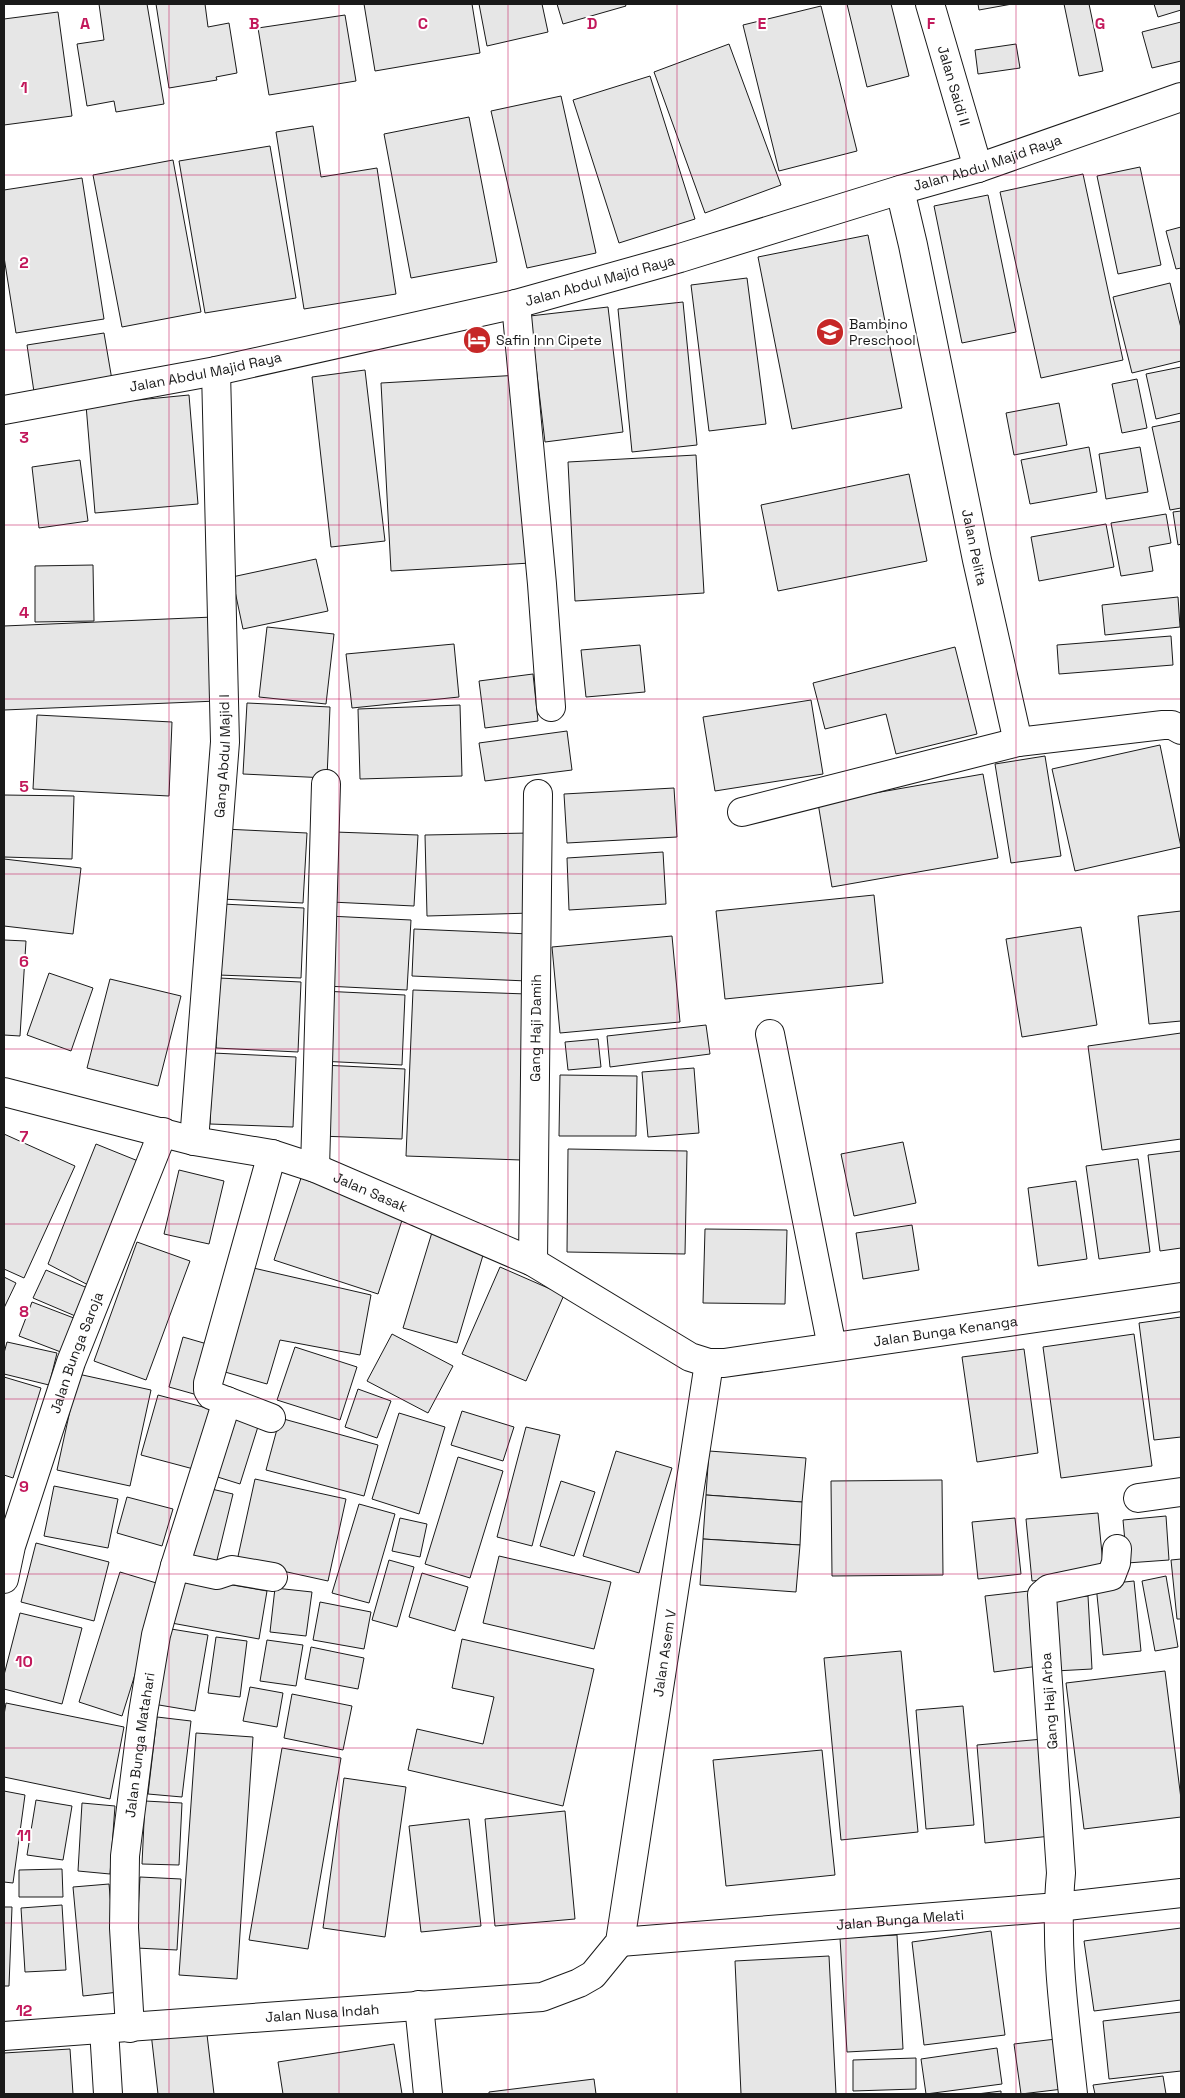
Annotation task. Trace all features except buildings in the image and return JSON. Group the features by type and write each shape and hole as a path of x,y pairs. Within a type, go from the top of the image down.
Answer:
{"street":[{"name":"Jalan Saidi II","path":"930,4 978,168"},
{"name":"Jalan Abdul Majid Raya","path":"4,410 216,371 516,304 680,258 978,168 1181,97"},
{"name":"Jalan Pelita","path":"900,190 977,560 1018,742"},
{"path":"516,304 542,584 551,707"},
{"name":"Gang Abdul Majid I","path":"194,1141 225,742 216,371"},
{"path":"742,812 1018,742 1163,724 1172,725 1181,730"},
{"path":"316,1168 326,784"},
{"name":"Gang Haji Damih","path":"533,1262 538,794"},
{"path":"770,1034 832,1347"},
{"name":"Jalan Sasak","path":"4,1092 194,1141 272,1154 316,1168 533,1262 690,1357 709,1363"},
{"name":"Jalan Bunga Saroja","path":"4,1579 10,1546 71,1362 163,1132"},
{"path":"271,1418 212,1395 208,1390 208,1383 272,1154"},
{"name":"Jalan Bunga Kenanga","path":"709,1363 724,1363 1181,1297"},
{"name":"Jalan Asem V","path":"620,1942 709,1363"},
{"name":"Jalan Bunga Matahari","path":"108,2094 117,2029 124,1928 125,1856 149,1674 156,1635 175,1566 227,1401"},
{"path":"1138,1498 1181,1492"},
{"name":"Gang Haji Arba","path":"1058,1907 1062,1873 1042,1595 1049,1589 1111,1576 1116,1563 1117,1549"},
{"path":"175,1566 217,1575 232,1570 273,1577"},
{"name":"Jalan Bunga Melati","path":"620,1942 1058,1907 1181,1893"},
{"path":"1058,1907 1062,1994 1073,2094"},
{"name":"Jalan Nusa Indah","path":"4,2036 542,1997 579,1984 593,1975 620,1942"},
{"path":"419,2005 428,2094"}],"place":[{"name":"Bambino Preschool","path":"830,332"},
{"name":"Safin Inn Cipete","path":"477,340"}]}
